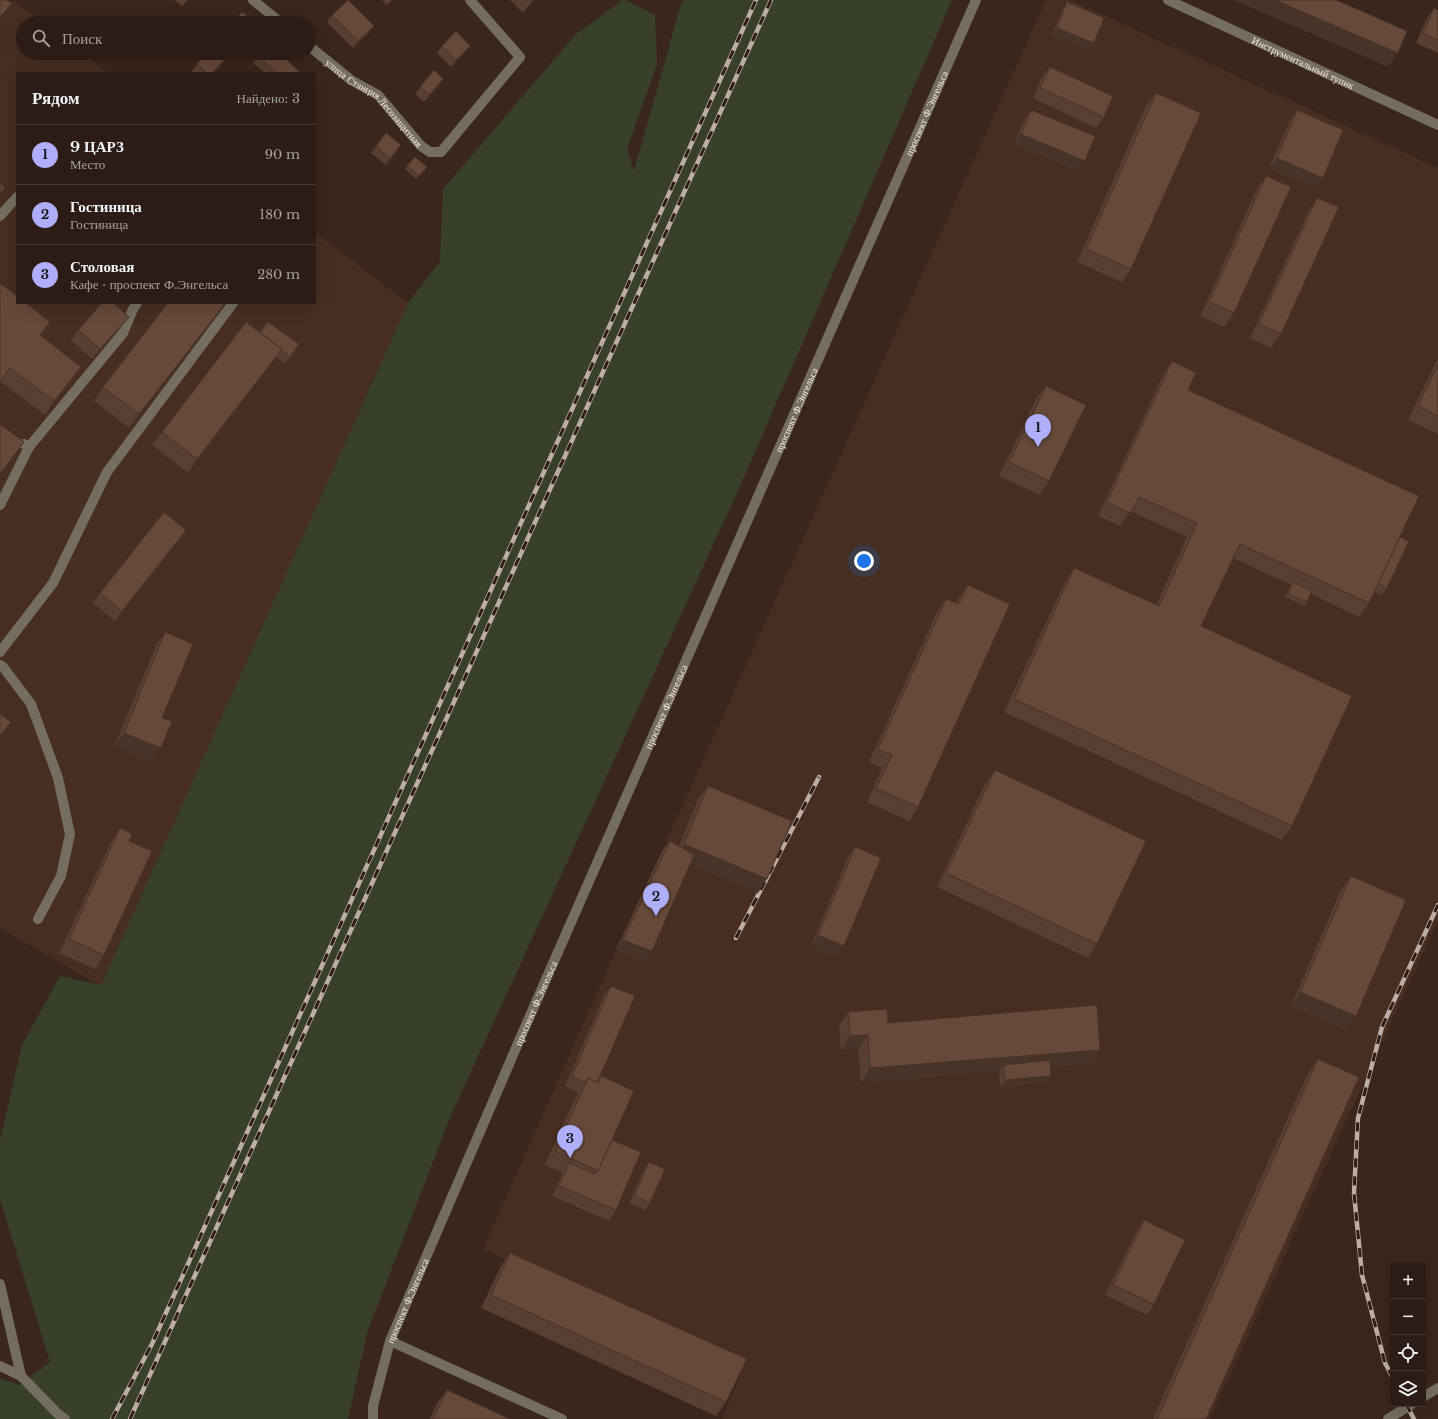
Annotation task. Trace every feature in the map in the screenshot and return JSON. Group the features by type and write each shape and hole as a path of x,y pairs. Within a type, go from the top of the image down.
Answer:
{"street":[{"path":"252,0 272,16"},
{"name":"улица Станция Лесозащитная","path":"316,52 350,80 378,96 421,146 430,152 441,152 520,57 470,0"},
{"name":"проспект Ф.Энгельса","path":"373,1419 373,1406 390,1341 541,992 976,0"},
{"name":"Инструментальный тупик","path":"1168,0 1438,125"},
{"path":"0,216 16,198"},
{"path":"0,505 29,448 123,333 136,304"},
{"path":"0,652 54,583 107,472 232,304"},
{"path":"17,440 29,448"},
{"path":"0,665 31,704 58,778 70,834 61,876 38,920"},
{"path":"0,1284 21,1376"},
{"path":"390,1341 562,1419"},
{"path":"0,1366 21,1376 58,1414 65,1419"},
{"path":"1426,1395 1438,1388"},
{"path":"1388,1419 1407,1407"}],"shaded area":[{"path":"1046,0 1070,0 1438,168 1438,920 1210,1419 722,1419 742,1371 483,1249 616,950"},
{"path":"14,1 34,16 16,16 16,60 91,60 107,72 16,72 16,304 316,304 316,233 408,303 101,986 0,928 0,19"}],"green space":[{"path":"623,0 655,15 657,64 627,149 634,171 681,4 685,0 952,0 742,482 451,1115 367,1333 348,1419 0,1419 0,1378 19,1385 50,1362 0,1199 0,1141 22,1045 60,976 101,985 408,303 440,261 443,189 576,34"}],"building":[{"path":"0,0 7,0 12,3 0,18"},
{"path":"348,0 374,26 358,41 332,15"},
{"path":"1275,0 1336,0 1407,31 1398,53"},
{"path":"1067,2 1104,18 1094,43 1057,28"},
{"path":"1434,8 1438,10 1438,40 1423,33"},
{"path":"242,12 247,16 239,16"},
{"path":"456,31 470,46 456,60 442,46"},
{"path":"201,60 224,60 213,72 206,72 197,64"},
{"path":"262,60 287,60 300,72 276,72"},
{"path":"1050,67 1113,96 1104,117 1040,88"},
{"path":"434,70 443,79 429,95 420,87"},
{"path":"1156,93 1201,113 1131,269 1086,249"},
{"path":"1031,110 1095,136 1085,161 1021,134"},
{"path":"1297,110 1343,130 1323,178 1277,158"},
{"path":"386,133 401,145 390,158 376,146"},
{"path":"415,157 427,167 419,176 407,166"},
{"path":"1266,176 1291,187 1234,313 1209,302"},
{"path":"0,183 5,187 0,194"},
{"path":"1317,198 1339,207 1281,334 1259,324"},
{"path":"0,283 16,295 16,304 27,304 50,322 40,335 81,367 54,401 10,368 0,382"},
{"path":"101,304 114,304 129,317 100,349 78,330"},
{"path":"167,304 224,305 139,414 103,387"},
{"path":"246,322 282,349 197,459 162,432"},
{"path":"268,322 299,344 290,357 260,332"},
{"path":"1172,361 1196,373 1188,390 1419,496 1369,603 1240,544 1201,626 1352,696 1292,826 1014,699 1074,568 1159,606 1175,572 1197,523 1139,497 1130,513 1107,502"},
{"path":"1438,364 1438,416 1418,406"},
{"path":"1046,386 1086,405 1049,481 1009,462"},
{"path":"0,424 24,442 0,474"},
{"path":"164,512 186,530 122,611 100,593"},
{"path":"1400,537 1409,541 1387,588 1378,584"},
{"path":"1293,582 1312,591 1307,602 1288,594"},
{"path":"968,585 1010,604 918,807 876,788 892,755 878,749 946,599 959,604"},
{"path":"165,632 193,644 162,718 172,721 161,748 124,733"},
{"path":"0,714 11,722 0,736"},
{"path":"995,770 1146,841 1097,944 946,873"},
{"path":"708,786 792,821 767,879 684,844"},
{"path":"120,828 132,834 129,841 152,851 104,955 69,939"},
{"path":"670,841 694,855 652,951 623,940"},
{"path":"855,847 881,858 844,946 818,935"},
{"path":"1351,876 1406,900 1356,1016 1300,992"},
{"path":"611,986 635,996 597,1083 588,1078 585,1082 572,1076"},
{"path":"1097,1005 1100,1050 870,1068 868,1035 850,1036 848,1012 887,1009 888,1023"},
{"path":"1318,1059 1359,1077 1206,1419 1157,1419"},
{"path":"1050,1060 1051,1076 1005,1080 1004,1065"},
{"path":"601,1076 634,1091 598,1171 555,1151 588,1078 598,1083"},
{"path":"612,1140 641,1152 616,1210 559,1186 569,1163 595,1174 598,1171"},
{"path":"649,1162 665,1169 650,1203 634,1196"},
{"path":"1144,1220 1185,1240 1154,1304 1113,1285"},
{"path":"510,1253 747,1359 726,1402 491,1295"},
{"path":"447,1390 510,1419 433,1419"}],"railway":[{"path":"112,1419 152,1344 756,0"},
{"path":"130,1419 771,0"},
{"path":"736,938 819,777"},
{"path":"1390,1372 1385,1363 1362,1275 1354,1193 1358,1118 1382,1027 1438,905"},
{"path":"1408,1407 1414,1419"}],"place":[{"name":"9 ЦАРЗ","path":"1038,447"},
{"name":"Гостиница","path":"656,916"},
{"name":"Столовая","path":"570,1158"}]}
